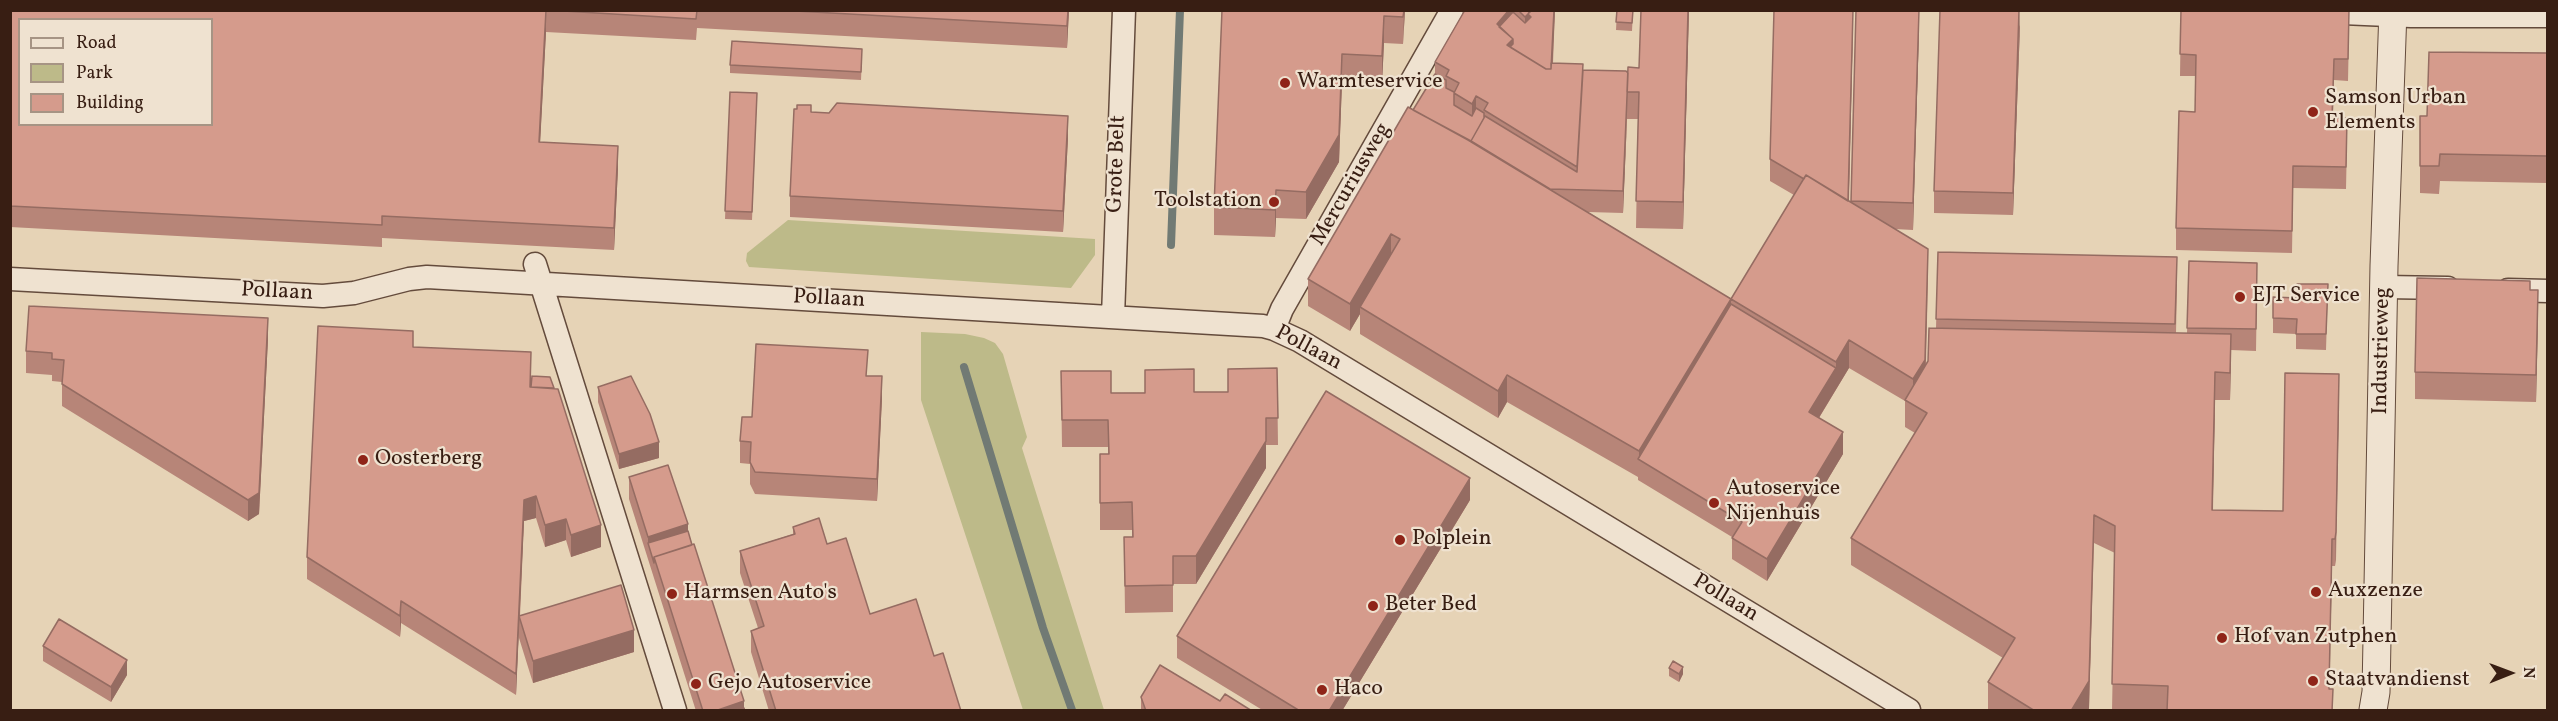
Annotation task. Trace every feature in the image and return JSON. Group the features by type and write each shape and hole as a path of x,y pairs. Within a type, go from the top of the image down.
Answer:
{"street":[{"name":"Grote Belt","path":"1113,317 1124,10"},
{"name":"Mercuriusweg","path":"1274,329 1282,309 1452,10"},
{"path":"2273,10 2547,16"},
{"name":"Industrieweg","path":"2376,704 2384,287 2393,13"},
{"name":"Pollaan","path":"10,279 323,296 354,293 409,279 427,277 538,274 1113,317 1251,325 1274,329 1300,341 1909,711"},
{"path":"538,274 675,711"},
{"path":"2384,287 2464,289"},
{"path":"2488,290 2547,291"}],"green space":[{"path":"788,220 1095,239 1095,255 1071,288 749,267 746,261 747,253"},
{"path":"921,332 965,334 984,338 995,343 1003,354 1027,437 1022,448 1104,710 1023,710 921,400"}],"building":[{"path":"10,10 546,10 539,142 618,146 614,228 382,216 382,225 10,206"},
{"path":"547,10 697,10 696,19"},
{"path":"777,10 1068,10 1067,26"},
{"path":"1222,10 1404,10 1403,17 1384,16 1382,56 1342,54 1339,135 1306,192 1276,190 1275,210 1214,207"},
{"path":"1465,10 1509,10 1497,24 1513,39 1507,45 1546,69 1551,69 1551,63 1583,64 1577,167 1484,110 1488,103 1476,96 1472,104 1454,93 1459,83 1446,76 1449,70 1435,62"},
{"path":"1518,10 1530,10 1531,11 1525,17"},
{"path":"1530,10 1554,10 1551,69 1546,69 1510,47 1513,39 1499,27 1513,12 1525,23 1531,17 1528,14"},
{"path":"1617,10 1633,10 1632,23 1616,22"},
{"path":"1641,10 1688,10 1683,202 1636,201 1639,92 1627,92 1628,67 1639,68"},
{"path":"1774,10 1853,10 1848,201 1806,175 1804,179 1770,159"},
{"path":"1856,10 1919,10 1913,203 1851,201"},
{"path":"1940,10 2019,10 2013,193 1934,191"},
{"path":"2181,10 2349,10 2348,59 2334,59 2332,118 2347,118 2346,167 2293,166 2292,231 2176,228 2179,111 2195,112 2196,55 2180,54"},
{"path":"732,41 862,49 861,72 730,65"},
{"path":"2429,52 2547,53 2547,156 2440,154 2439,166 2420,166 2420,116 2427,116"},
{"path":"1583,70 1626,71 1628,73 1623,191 1550,189 1471,141 1485,116 1577,172"},
{"path":"1435,74 1446,80 1446,88 1454,92 1454,105 1472,116 1476,108 1484,113 1484,118 1471,141 1413,110"},
{"path":"730,92 757,93 752,212 725,211"},
{"path":"837,103 1068,116 1063,211 790,196 794,109 797,109 797,105 811,105 811,112 829,113"},
{"path":"1408,107 1468,140 1731,299 1639,451 1507,375 1498,391 1360,307 1400,239 1391,234 1350,304 1308,279"},
{"path":"1806,175 1928,249 1925,360 1913,379 1849,340 1836,362 1731,299"},
{"path":"1938,252 2177,257 2175,324 1936,319"},
{"path":"2189,261 2257,263 2256,329 2187,328"},
{"path":"2417,278 2530,281 2530,290 2538,290 2536,375 2415,372"},
{"path":"2297,284 2328,284 2326,334 2296,334 2297,319 2273,318 2273,297 2297,298"},
{"path":"1731,304 1836,368 1809,412 1843,432 1767,559 1732,538 1742,522 1638,459"},
{"path":"29,306 268,318 259,493 248,500 62,384 64,360 52,359 52,353 26,351"},
{"path":"318,326 413,331 413,347 531,352 530,387 558,389 601,525 571,535 566,519 545,525 536,496 524,500 516,674 401,601 400,616 307,557"},
{"path":"1929,328 2231,334 2230,373 2215,372 2212,510 2283,511 2285,373 2339,374 2336,532 2335,539 2332,539 2329,689 2333,689 2332,711 2167,711 2168,686 2112,684 2115,526 2094,515 2089,681 2071,711 2035,711 1988,682 2015,638 1851,538 1927,413 1905,400 1928,361"},
{"path":"756,344 868,350 866,376 882,376 877,479 755,472 750,462 751,442 740,441 742,417 752,417"},
{"path":"1277,368 1278,418 1266,418 1266,441 1196,556 1173,556 1173,585 1125,586 1124,537 1133,537 1132,502 1100,503 1100,454 1109,454 1108,420 1062,420 1061,371 1111,371 1111,393 1145,393 1145,370 1194,369 1194,392 1228,392 1228,369"},
{"path":"532,376 550,377 554,388 531,387"},
{"path":"631,376 650,414 659,442 619,454 598,387"},
{"path":"1326,391 1470,478 1329,711 1300,711 1177,636"},
{"path":"668,465 688,524 648,537 629,477"},
{"path":"819,518 827,544 846,538 870,614 916,599 934,656 943,653 961,711 776,711 751,631 764,626 740,551 795,534 793,527"},
{"path":"688,531 692,545 654,557 654,563 648,543"},
{"path":"694,544 744,701 715,711 703,711 654,557"},
{"path":"621,585 634,630 533,661 519,616"},
{"path":"59,619 127,660 111,687 43,646"},
{"path":"1673,661 1683,667 1679,674 1669,668"},
{"path":"1160,665 1220,701 1225,694 1252,711 1146,711 1141,697"}],"waterway":[{"path":"1171,245 1180,10"},
{"path":"964,367 1043,628 1072,710"}],"place":[{"name":"Warmteservice","path":"1285,83"},
{"name":"Samson Urban Elements","path":"2313,112"},
{"name":"Toolstation","path":"1274,202"},
{"name":"EJT Service","path":"2240,297"},
{"name":"Oosterberg","path":"363,460"},
{"name":"Autoservice Nijenhuis","path":"1714,503"},
{"name":"Polplein","path":"1400,540"},
{"name":"Auxzenze","path":"2316,592"},
{"name":"Harmsen Auto's","path":"672,594"},
{"name":"Beter Bed","path":"1373,606"},
{"name":"Hof van Zutphen","path":"2222,638"},
{"name":"Staatvandienst","path":"2313,681"},
{"name":"Gejo Autoservice","path":"696,684"},
{"name":"Haco","path":"1322,690"}]}
